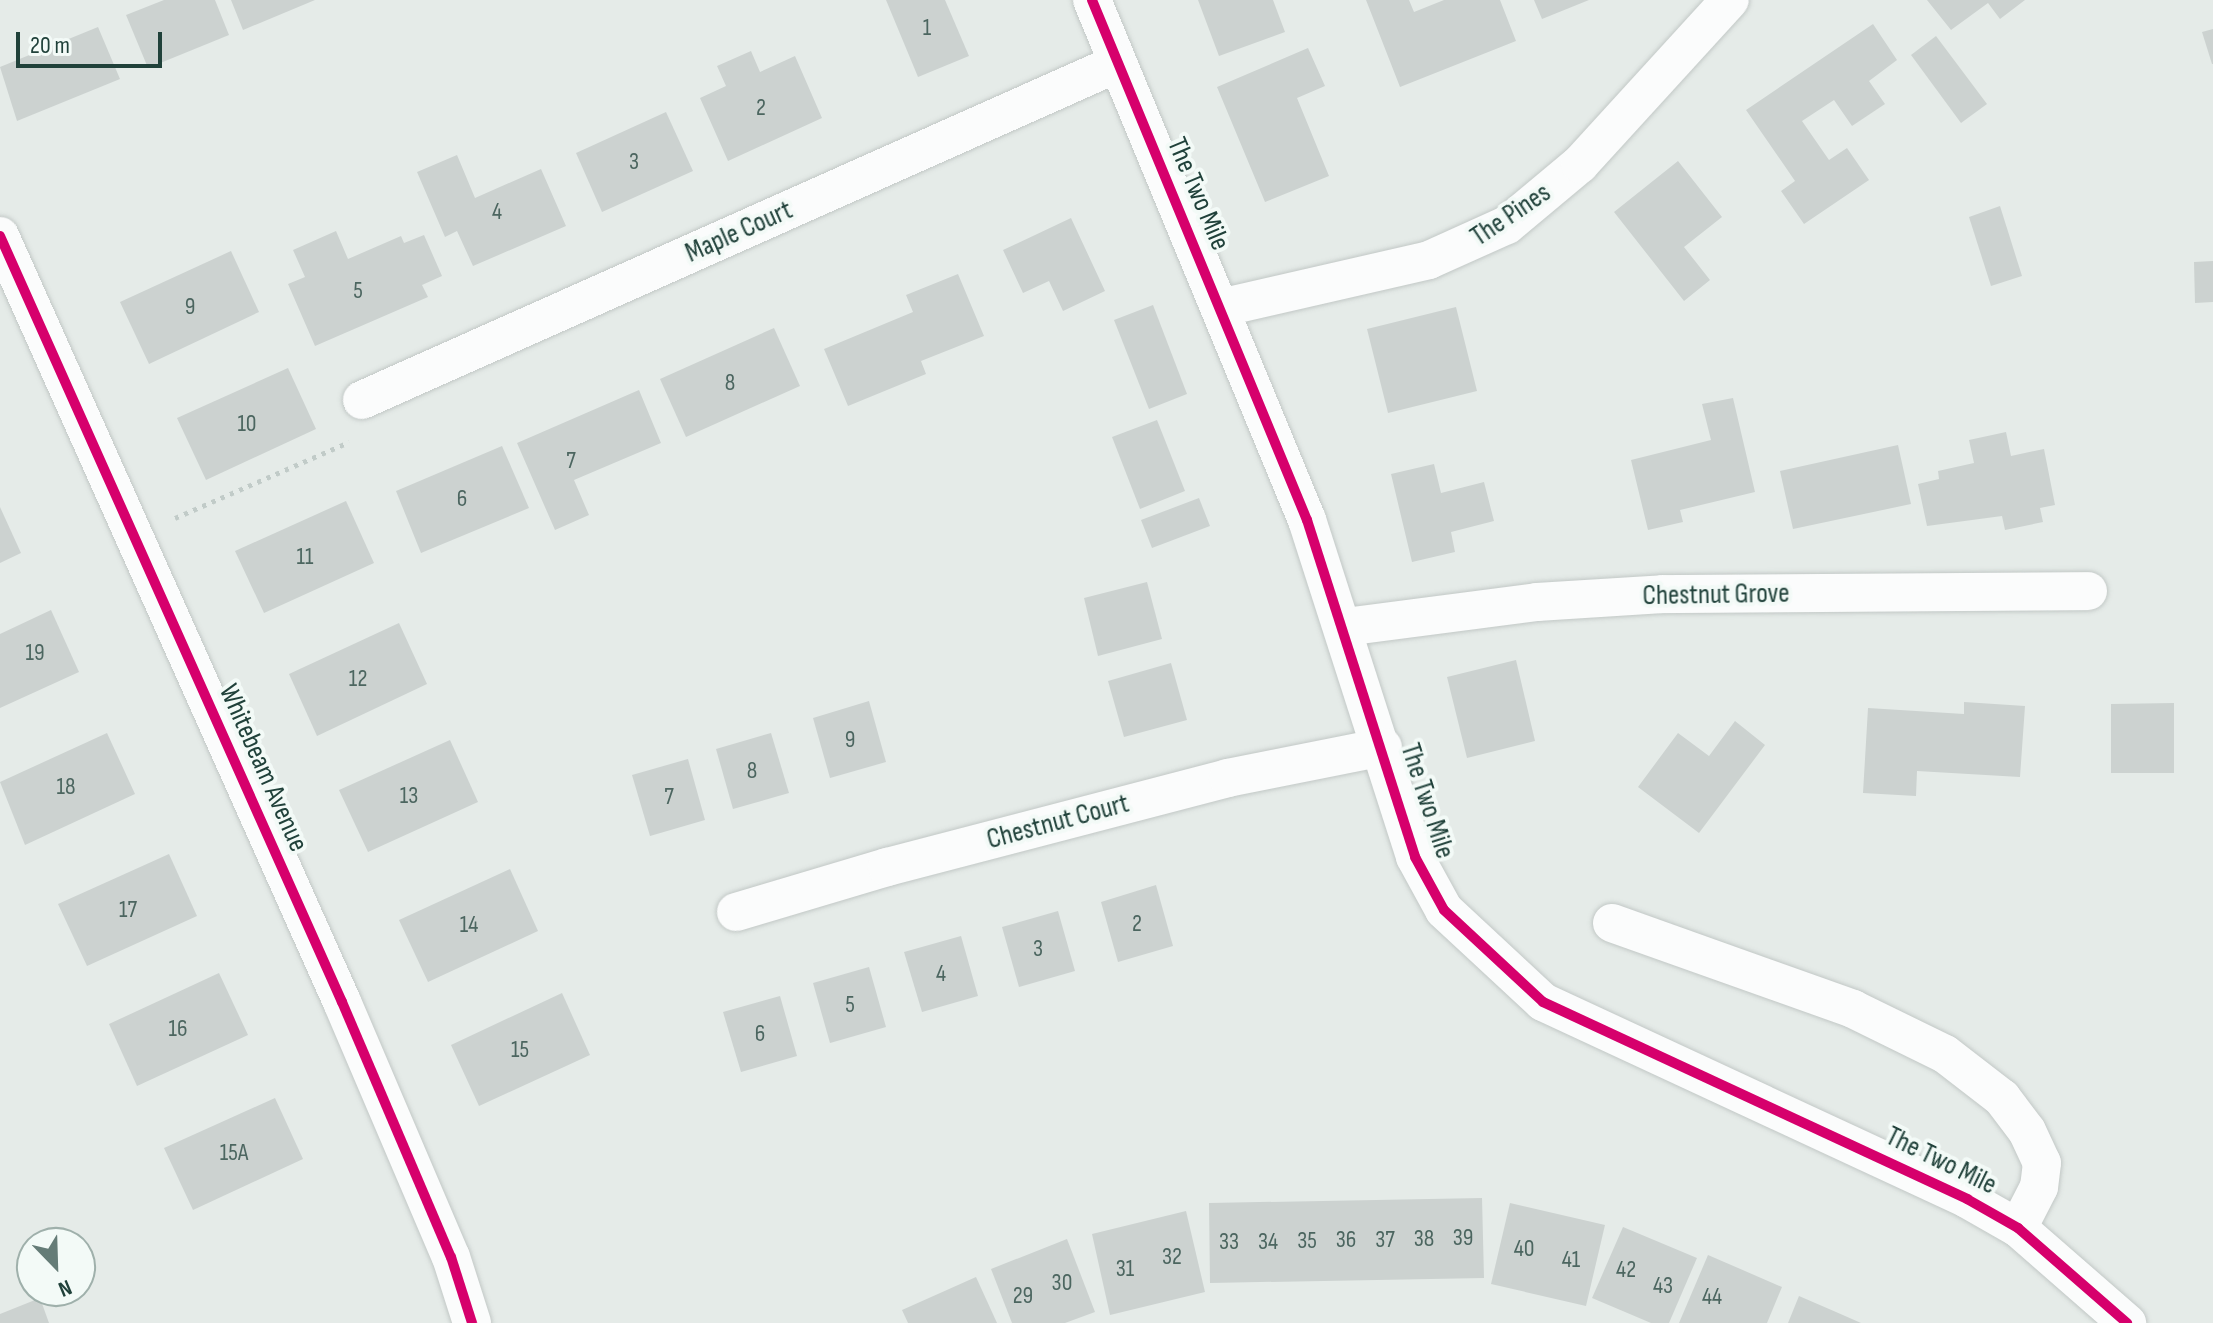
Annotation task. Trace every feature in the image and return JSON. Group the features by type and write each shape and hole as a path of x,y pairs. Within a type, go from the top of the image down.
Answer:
{"street":[{"name":"The Two Mile","path":"1092,0 1220,308 1345,627 1415,857 1444,910 1518,983 1568,1015 1903,1168 2018,1228 2127,1323"},
{"name":"The Pines","path":"1220,308 1429,260 1507,225 1580,164 1730,0"},
{"name":"Maple Court","path":"362,400 1116,64"},
{"name":"Whitebeam Avenue","path":"0,236 451,1257 472,1323"},
{"name":"Chestnut Grove","path":"1345,627 1508,605 1663,594 2088,591"},
{"name":"Chestnut Court","path":"736,912 887,867 1228,778 1383,747"},
{"path":"1612,923 1853,1009 1945,1054 2002,1098 2027,1131 2042,1163 2039,1187 2018,1228"}],"path":[{"path":"134,536 337,450 353,440 362,400"}],"building":[{"path":"164,0 215,0 229,35 148,68 126,15"},
{"path":"231,0 315,0 243,30"},
{"path":"886,0 945,0 969,56 918,77"},
{"path":"1198,0 1273,0 1285,32 1219,56"},
{"path":"1366,0 1409,0 1414,12 1444,0 1500,0 1516,41 1400,87"},
{"path":"1534,0 1589,0 1542,19"},
{"path":"1927,0 2025,0 2000,19 1988,3 1951,30"},
{"path":"1873,24 1897,60 1869,81 1885,104 1852,126 1834,100 1802,121 1829,160 1847,148 1869,180 1804,224 1781,191 1795,181 1746,110"},
{"path":"98,27 120,79 17,121 0,67"},
{"path":"2213,29 2213,64 2212,64 2202,32"},
{"path":"1936,36 1987,104 1961,123 1911,55"},
{"path":"1308,48 1325,86 1297,98 1329,176 1265,202 1217,87"},
{"path":"751,51 760,72 795,56 822,118 728,161 700,98 726,86 717,66"},
{"path":"666,112 693,171 602,212 576,153"},
{"path":"457,155 475,198 541,169 566,226 473,266 457,231 445,237 417,172"},
{"path":"1678,161 1722,217 1684,247 1710,280 1684,301 1614,212"},
{"path":"2000,206 2022,276 1991,286 1969,217"},
{"path":"1071,218 1105,291 1063,311 1049,281 1023,293 1003,250"},
{"path":"336,231 348,259 401,236 404,243 424,235 442,276 422,285 428,297 315,346 288,284 305,277 293,250"},
{"path":"231,251 259,312 149,364 120,302"},
{"path":"2213,261 2213,302 2195,303 2194,262"},
{"path":"958,274 984,336 921,361 926,374 848,406 824,349 913,312 906,295"},
{"path":"1153,305 1187,394 1149,409 1114,320"},
{"path":"1456,307 1477,391 1388,413 1367,329"},
{"path":"774,328 800,386 686,437 660,379"},
{"path":"288,368 316,429 206,480 177,418"},
{"path":"639,390 661,443 574,480 589,515 555,530 517,443"},
{"path":"1733,398 1755,492 1680,510 1683,522 1648,530 1631,460 1711,440 1702,404"},
{"path":"1157,420 1185,491 1140,509 1112,437"},
{"path":"2006,432 2011,456 2044,449 2055,505 2040,508 2043,522 2005,530 2002,516 1927,526 1918,484 1939,479 1938,471 1974,463 1969,440"},
{"path":"1898,445 1911,504 1793,529 1780,471"},
{"path":"502,446 529,508 421,553 396,491"},
{"path":"1434,464 1441,493 1484,482 1494,521 1451,532 1455,552 1412,562 1391,474"},
{"path":"1199,498 1210,526 1152,548 1141,520"},
{"path":"346,501 374,563 264,613 235,551"},
{"path":"0,507 21,553 0,563"},
{"path":"1147,582 1162,639 1098,656 1084,598"},
{"path":"51,610 79,672 0,708 0,634"},
{"path":"399,623 427,684 317,736 289,674"},
{"path":"1516,660 1535,741 1467,758 1447,677"},
{"path":"1171,663 1187,720 1124,737 1108,681"},
{"path":"869,701 886,762 830,778 813,718"},
{"path":"1964,702 2025,706 2020,777 1917,771 1916,796 1863,793 1868,708 1964,714"},
{"path":"2174,703 2174,773 2111,773 2111,704"},
{"path":"1735,721 1765,745 1699,833 1638,787 1678,733 1709,756"},
{"path":"107,733 135,794 25,845 0,782"},
{"path":"771,733 789,793 733,809 716,749"},
{"path":"450,740 478,802 368,852 339,790"},
{"path":"688,759 705,820 650,836 632,775"},
{"path":"169,854 197,916 87,966 58,904"},
{"path":"510,869 538,931 428,982 399,920"},
{"path":"1156,885 1173,946 1118,962 1101,902"},
{"path":"1058,911 1075,971 1019,987 1002,927"},
{"path":"961,936 978,996 922,1012 904,952"},
{"path":"869,967 886,1027 830,1043 813,983"},
{"path":"219,973 248,1035 137,1086 109,1024"},
{"path":"562,993 590,1055 479,1106 451,1045"},
{"path":"780,996 797,1056 741,1072 723,1012"},
{"path":"275,1098 303,1159 193,1210 164,1148"},
{"path":"1482,1198 1484,1278 1210,1283 1209,1203"},
{"path":"1510,1203 1605,1225 1586,1306 1491,1284"},
{"path":"1186,1211 1205,1292 1110,1315 1092,1234"},
{"path":"1623,1227 1697,1258 1669,1323 1651,1323 1592,1298"},
{"path":"1067,1239 1095,1312 1065,1323 1012,1323 991,1269"},
{"path":"1708,1255 1782,1287 1767,1323 1679,1323"},
{"path":"976,1277 997,1323 908,1323 902,1310"},
{"path":"1799,1296 1836,1312 1861,1323 1788,1323"},
{"path":"18,1307 43,1307 49,1323 0,1323 0,1314"}],"cycle path":[{"path":"1092,0 1307,520 1415,857 1444,910 1543,1002 1967,1199 2018,1228 2127,1323"},
{"path":"0,236 342,1002 451,1257 472,1323"}]}
